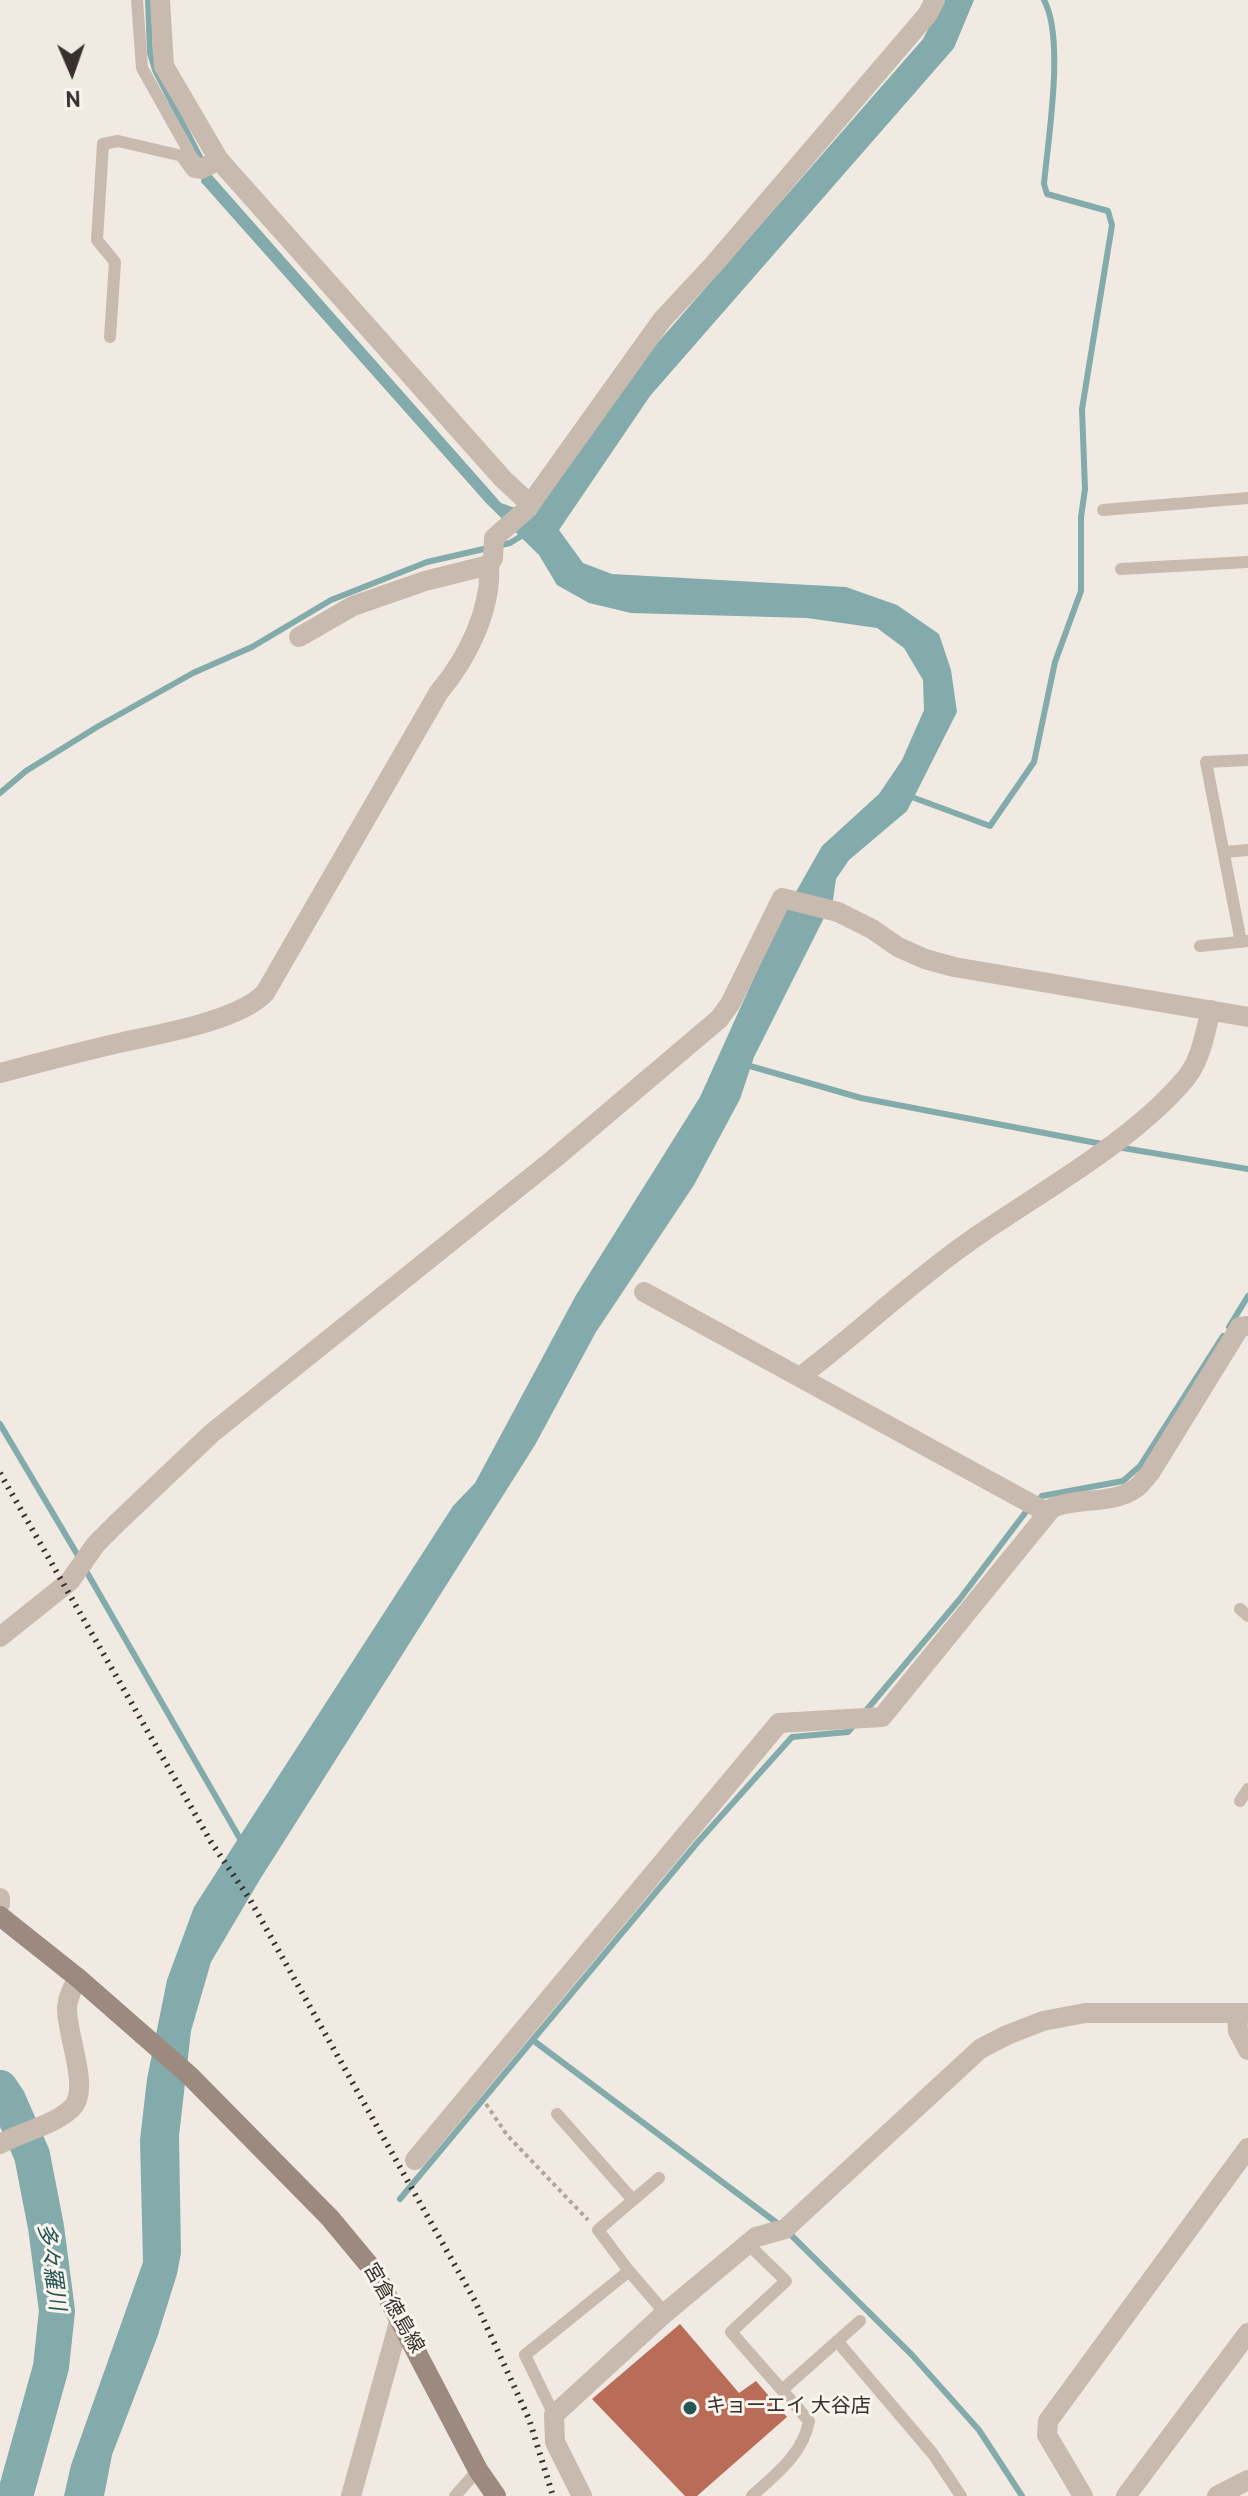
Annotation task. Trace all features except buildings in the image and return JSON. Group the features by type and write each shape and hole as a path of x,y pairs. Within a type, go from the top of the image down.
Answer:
{"main road":[{"path":"0,1916 78,1978"},
{"name":"宮倉徳島線","path":"78,1978 190,2076 330,2218 374,2271 478,2470 496,2496"}],"street":[{"path":"160,0 164,66 206,162 503,479 522,512"},
{"path":"299,637 353,606 492,553 662,320 715,263 918,26 935,0"},
{"path":"0,1073 175,1031 230,1013 257,1001 265,993 439,692 454,674 484,612 490,587 492,553"},
{"path":"0,1637 47,1600 82,1566 96,1544 212,1433 567,1148 719,1019 730,1004 782,898 830,909 872,929 898,947 954,967 1248,1017"},
{"path":"801,1376 855,1335 908,1286 1087,1162 1151,1112 1187,1077 1211,1010"},
{"path":"644,1292 1040,1508"},
{"path":"415,2160 779,1723 882,1717 1040,1508 1120,1496 1137,1488 1150,1473 1240,1327 1248,1326"},
{"path":"3,2142 45,2124 74,2106 80,2095 67,2008 78,1978"},
{"path":"582,2496 555,2442 554,2415 665,2313 756,2237 785,2229 980,2049 1043,2021 1085,2013 1242,2014 1238,2031 1248,2050"},
{"path":"1083,2496 1047,2435 1048,2421 1247,2153"},
{"path":"351,2496 400,2319"},
{"path":"1126,2496 1248,2333"},
{"path":"1217,2496 1248,2480"}],"lane":[{"path":"137,0 142,68 188,150 206,162"},
{"path":"110,337 115,262 97,240 103,144 118,141 206,162"},
{"path":"1103,510 1248,498"},
{"path":"1121,569 1248,562"},
{"path":"1200,946 1245,942 1206,762 1248,760"},
{"path":"1224,852 1248,850"},
{"path":"1240,1801 1248,1789"},
{"path":"557,2114 633,2200"},
{"path":"659,2178 598,2230 665,2313"},
{"path":"748,2244 786,2281 731,2332 809,2421 808,2431 793,2458 752,2496"},
{"path":"554,2415 525,2355 629,2271"},
{"path":"782,2390 860,2321"},
{"path":"837,2341 933,2454 961,2496"},
{"path":"455,2496 478,2470"}],"path":[{"path":"490,2108 507,2135 598,2230"}],"water":[{"path":"943,0 974,0 954,48 650,396 559,530 583,563 612,574 846,587 897,605 939,634 951,670 957,712 907,811 849,860 836,879 833,900 754,1057 740,1099 694,1185 596,1332 535,1445 211,1962 191,2031 179,2136 181,2253 177,2274 157,2338 112,2455 104,2496 64,2496 71,2465 143,2262 140,2140 147,2079 167,1980 194,1907 453,1506 475,1483 576,1295 700,1097 780,920 822,846 879,794 902,760 924,710 923,680 904,648 877,628 807,618 631,613 589,603 557,585 539,555 487,504 201,182 202,177 210,173 501,503 535,515 653,348 923,39"}],"waterway":[{"path":"148,0 150,53 155,70 203,163"},
{"path":"909,796 990,826 1034,762 1055,662 1081,591 1081,517 1085,489 1082,409 1112,225 1108,211 1047,194 1044,184 1054,63 1050,17 1044,0"},
{"path":"0,793 26,771 97,727 193,673 252,647 331,600 427,562 510,543 526,533"},
{"path":"743,1064 861,1098 1102,1144"},
{"path":"1117,1147 1248,1169"},
{"path":"1229,1327 1248,1296"},
{"path":"864,1713 1042,1496 1123,1481 1140,1466 1223,1336"},
{"path":"0,1424 80,1559"},
{"path":"85,1569 243,1844"},
{"path":"400,2199 697,1843 792,1737 848,1732 854,1725"},
{"path":"534,2041 785,2229 912,2355 979,2430 1022,2496"},
{"name":"多々羅川","path":"0,2088 32,2155 46,2227 57,2311 51,2367 15,2496"}],"railway":[{"path":"0,1473 211,1842 249,1898 475,2301 529,2419 553,2496"}],"place":[{"name":"キョーエイ 大谷店","path":"690,2408"}]}
